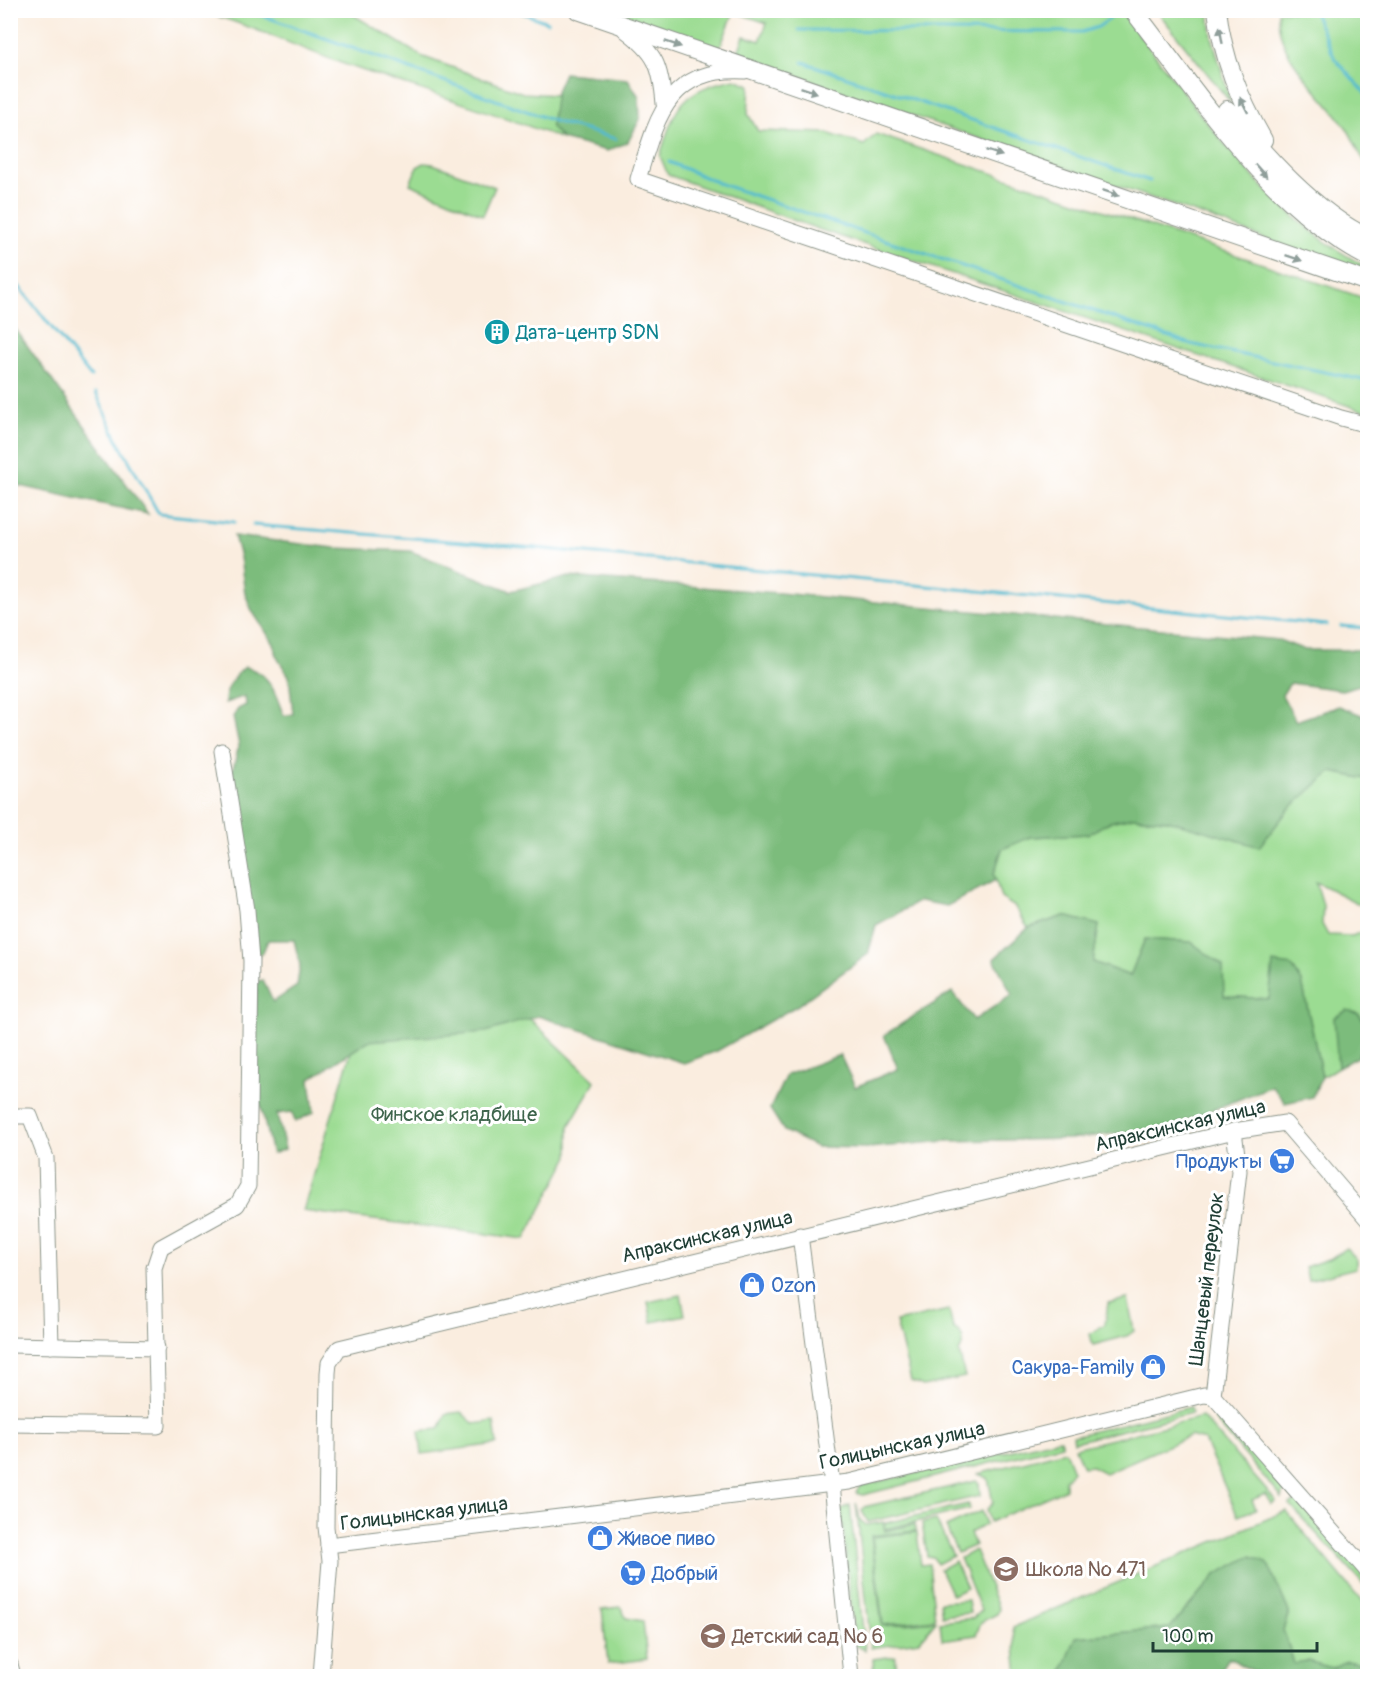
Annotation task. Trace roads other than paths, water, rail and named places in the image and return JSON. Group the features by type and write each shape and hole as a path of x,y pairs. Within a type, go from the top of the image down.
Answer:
{"main road":[{"path":"578,10 1368,282"},
{"path":"1133,10 1257,167 1278,190 1300,213 1348,248 1368,257"},
{"path":"1147,10 1247,135 1283,174 1313,199 1368,238"},
{"path":"1217,10 1225,60 1235,87 1283,174"}],"street":[{"path":"618,24 645,45 658,62 664,104"},
{"path":"753,71 724,70 702,75 685,84 664,104 638,178 1341,418 1368,425"},
{"path":"10,1424 158,1426 154,1268 161,1247 237,1205 248,1186 251,961 245,899 222,751"},
{"path":"10,1116 30,1116 46,1158 51,1346"},
{"name":"Апраксинская улица","path":"321,1677 330,1561 326,1527 328,1373 329,1363 339,1348 1234,1131 1285,1123 1368,1220"},
{"name":"Шанцевый переулок","path":"1213,1396 1239,1171 1234,1131"},
{"path":"800,1235 832,1484 851,1677"},
{"path":"10,1346 157,1348"},
{"name":"Голицынская улица","path":"328,1545 849,1482 1195,1396 1213,1396"},
{"path":"1213,1396 1368,1572"},
{"path":"10,1664 13,1677"}],"waterway":[{"path":"247,10 557,122 616,139"},
{"path":"515,10 547,22"},
{"path":"1313,10 1335,59 1368,96"},
{"path":"799,30 1082,32 1098,27 1111,18"},
{"path":"803,62 1150,181"},
{"path":"669,162 721,184 1191,344 1368,381"},
{"path":"10,275 91,377"},
{"path":"96,393 118,441 159,514 234,522"},
{"path":"253,525 535,548 1327,625"},
{"path":"1341,626 1368,628"}],"place":[{"name":"Дата-центр SDN","path":"497,332"},
{"name":"Продукты","path":"1282,1161"},
{"name":"Ozon","path":"752,1285"},
{"name":"Сакура-Family","path":"1153,1367"},
{"name":"Живое пиво","path":"600,1538"},
{"name":"Школа № 471","path":"1006,1569"},
{"name":"Добрый","path":"633,1573"},
{"name":"Детский сад № 6","path":"713,1636"}],"park label":[{"name":"Финское кладбище","path":"454,1114"}]}
